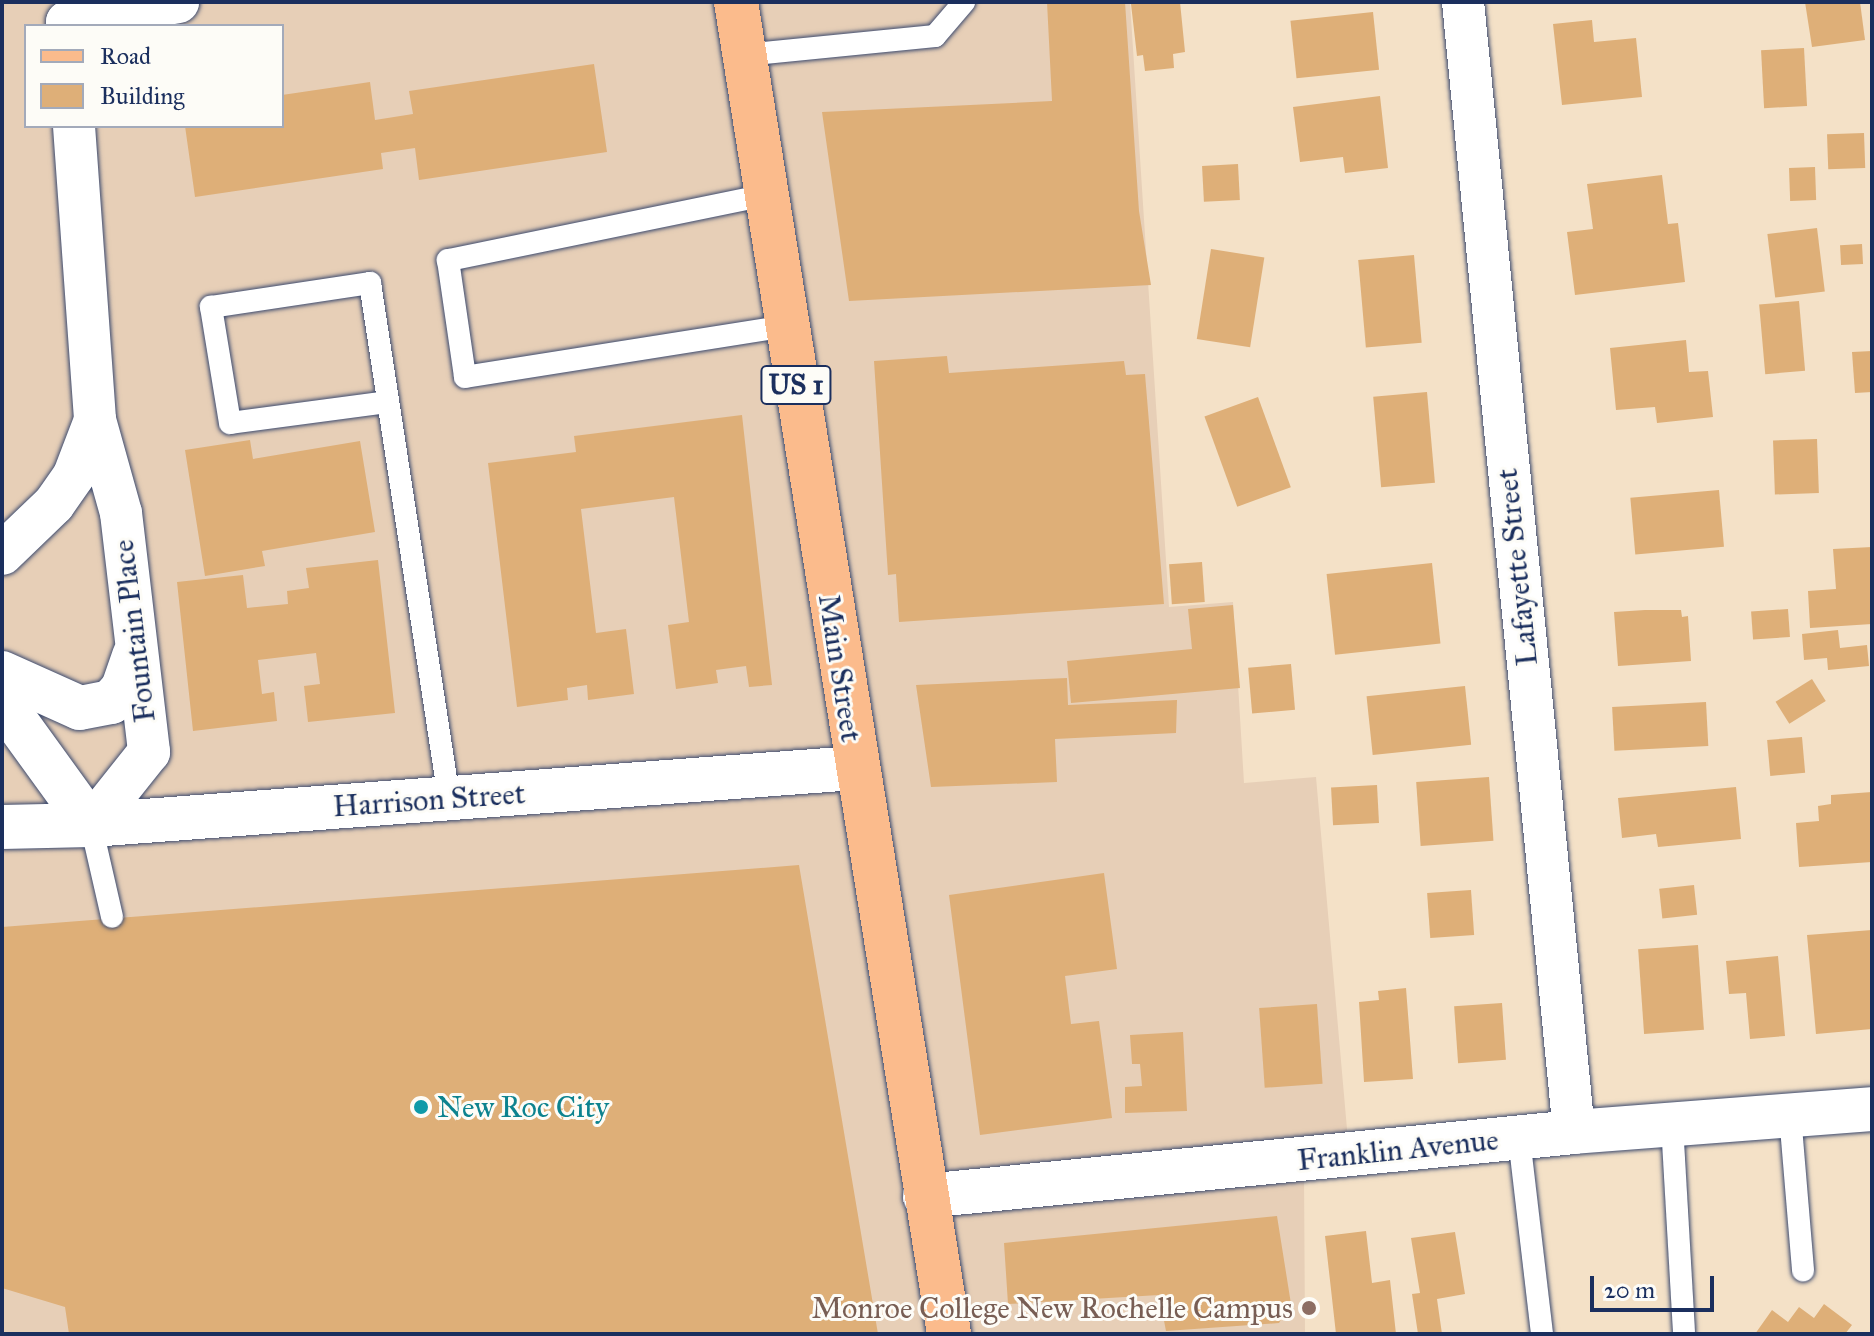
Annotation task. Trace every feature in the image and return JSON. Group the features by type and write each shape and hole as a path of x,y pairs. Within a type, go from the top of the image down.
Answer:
{"main road":[{"name":"Main Street","path":"736,2 855,768 949,1334"}],"street":[{"path":"68,24 178,2"},
{"name":"Lafayette Street","path":"1463,2 1574,1132"},
{"name":"Fountain Place","path":"74,128 95,420 121,513 134,656 149,752 91,825"},
{"name":"Fountain Place","path":"2,554 54,504 74,475 95,420"},
{"path":"2,673 80,708 111,702 123,688 134,656"},
{"path":"2,702 91,825"},
{"name":"Harrison Street","path":"2,827 91,825 855,768"},
{"name":"Franklin Avenue","path":"925,1196 1574,1132 1872,1109"}],"lane":[{"path":"744,55 935,36 964,2"},
{"path":"766,195 448,260 465,377 786,326"},
{"path":"387,402 230,423 211,307 370,283 449,798"},
{"path":"91,825 112,917"},
{"path":"1790,1115 1803,1270"},
{"path":"1672,1124 1684,1332"},
{"path":"1519,1138 1542,1334"}],"shaded area":[{"path":"2,2 1130,2 1169,607 1233,602 1244,783 1316,777 1350,1163 1304,1172 1305,1334 2,1334"}],"building":[{"path":"1047,2 1125,2 1139,211 1151,285 849,301 822,112 1052,101"},
{"path":"1180,2 1185,52 1173,54 1174,68 1145,71 1143,55 1137,56 1131,4"},
{"path":"1805,2 1860,2 1865,40 1812,47"},
{"path":"1373,12 1379,70 1297,78 1290,21"},
{"path":"1592,20 1594,42 1636,38 1642,97 1562,105 1553,24"},
{"path":"1804,48 1807,106 1764,108 1761,50"},
{"path":"594,64 607,152 419,180 415,148 381,153 383,169 195,197 185,128 284,128 284,95 370,82 375,120 413,114 409,91"},
{"path":"1380,96 1388,168 1345,173 1343,157 1300,162 1293,107"},
{"path":"1864,133 1865,168 1828,169 1827,134"},
{"path":"1238,164 1240,200 1204,202 1202,166"},
{"path":"1815,167 1816,200 1790,201 1789,168"},
{"path":"1662,175 1668,224 1678,223 1685,282 1575,295 1567,232 1593,229 1587,184"},
{"path":"1817,228 1825,292 1775,298 1767,234"},
{"path":"1862,244 1863,264 1841,265 1840,245"},
{"path":"1211,249 1264,257 1250,347 1197,339"},
{"path":"1414,255 1422,343 1366,348 1358,260"},
{"path":"1799,301 1805,371 1765,374 1759,304"},
{"path":"1686,340 1689,372 1708,371 1713,417 1657,423 1655,407 1616,410 1610,348"},
{"path":"1872,351 1872,392 1855,393 1852,352"},
{"path":"947,356 949,373 1124,361 1126,375 1145,374 1164,604 899,622 896,574 888,575 874,361"},
{"path":"1427,392 1435,483 1381,487 1373,397"},
{"path":"1258,397 1291,487 1237,507 1204,416"},
{"path":"742,415 772,685 749,687 746,666 716,670 718,683 676,689 668,625 689,622 674,497 581,509 596,633 626,629 634,694 588,700 587,685 567,688 568,700 517,707 488,463 576,452 574,436"},
{"path":"1817,439 1819,493 1775,495 1773,441"},
{"path":"250,440 253,459 360,441 375,532 262,551 265,566 205,576 185,450"},
{"path":"1719,490 1724,547 1635,555 1630,498"},
{"path":"1872,547 1872,624 1810,628 1808,591 1836,589 1833,549"},
{"path":"378,560 395,713 308,722 304,686 320,684 316,653 258,660 262,694 274,692 277,721 193,731 177,582 243,575 247,608 288,604 287,591 309,588 306,568"},
{"path":"1202,562 1205,602 1172,604 1169,564"},
{"path":"1432,563 1440,644 1335,655 1327,574"},
{"path":"1233,605 1240,688 1071,703 1067,661 1192,649 1188,609"},
{"path":"1788,609 1790,637 1753,640 1751,612"},
{"path":"1681,610 1682,617 1688,616 1691,661 1618,666 1614,612"},
{"path":"1838,630 1840,648 1867,645 1869,666 1828,670 1827,658 1804,660 1802,634"},
{"path":"1291,664 1295,710 1252,714 1248,668"},
{"path":"1067,678 1068,705 1177,700 1176,733 1055,739 1057,782 931,787 916,685"},
{"path":"1812,679 1826,701 1789,724 1776,702"},
{"path":"1465,686 1471,745 1373,755 1367,696"},
{"path":"1706,702 1708,746 1614,751 1612,707"},
{"path":"1802,737 1805,773 1770,776 1767,740"},
{"path":"1489,777 1493,841 1421,846 1416,782"},
{"path":"1377,785 1379,823 1333,825 1331,787"},
{"path":"1736,787 1741,839 1658,847 1656,834 1622,838 1618,798"},
{"path":"1872,792 1872,862 1799,867 1796,823 1819,821 1818,806 1831,804 1831,795"},
{"name":"New Roc City","path":"799,865 878,1334 69,1334 65,1307 2,1288 2,927"},
{"path":"1104,873 1117,969 1065,976 1071,1024 1099,1021 1112,1118 980,1135 949,895"},
{"path":"1694,885 1697,915 1662,918 1659,889"},
{"path":"1471,890 1474,935 1430,938 1427,893"},
{"path":"1872,930 1872,1029 1816,1034 1807,935"},
{"path":"1698,945 1704,1030 1644,1034 1638,949"},
{"path":"1778,956 1785,1036 1750,1039 1746,993 1729,994 1726,961"},
{"path":"1406,988 1413,1079 1364,1082 1359,1002 1379,1000 1378,991"},
{"path":"1502,1003 1506,1060 1458,1063 1454,1006"},
{"path":"1317,1004 1323,1084 1265,1088 1259,1008"},
{"path":"1183,1032 1187,1111 1125,1113 1125,1087 1142,1086 1140,1064 1132,1064 1130,1035"},
{"path":"1277,1216 1291,1304 1279,1323 1166,1331 1159,1295 1008,1304 1004,1243"},
{"path":"1366,1231 1372,1283 1390,1280 1396,1334 1336,1334 1325,1236"},
{"path":"1455,1232 1465,1294 1437,1299 1442,1334 1418,1334 1412,1294 1420,1293 1411,1238"},
{"path":"1824,1304 1852,1325 1845,1334 1755,1334 1772,1310 1788,1322 1799,1307 1814,1318"}],"place":[{"name":"New Roc City","path":"421,1107"},
{"name":"Monroe College New Rochelle Campus","path":"1309,1308"}]}
